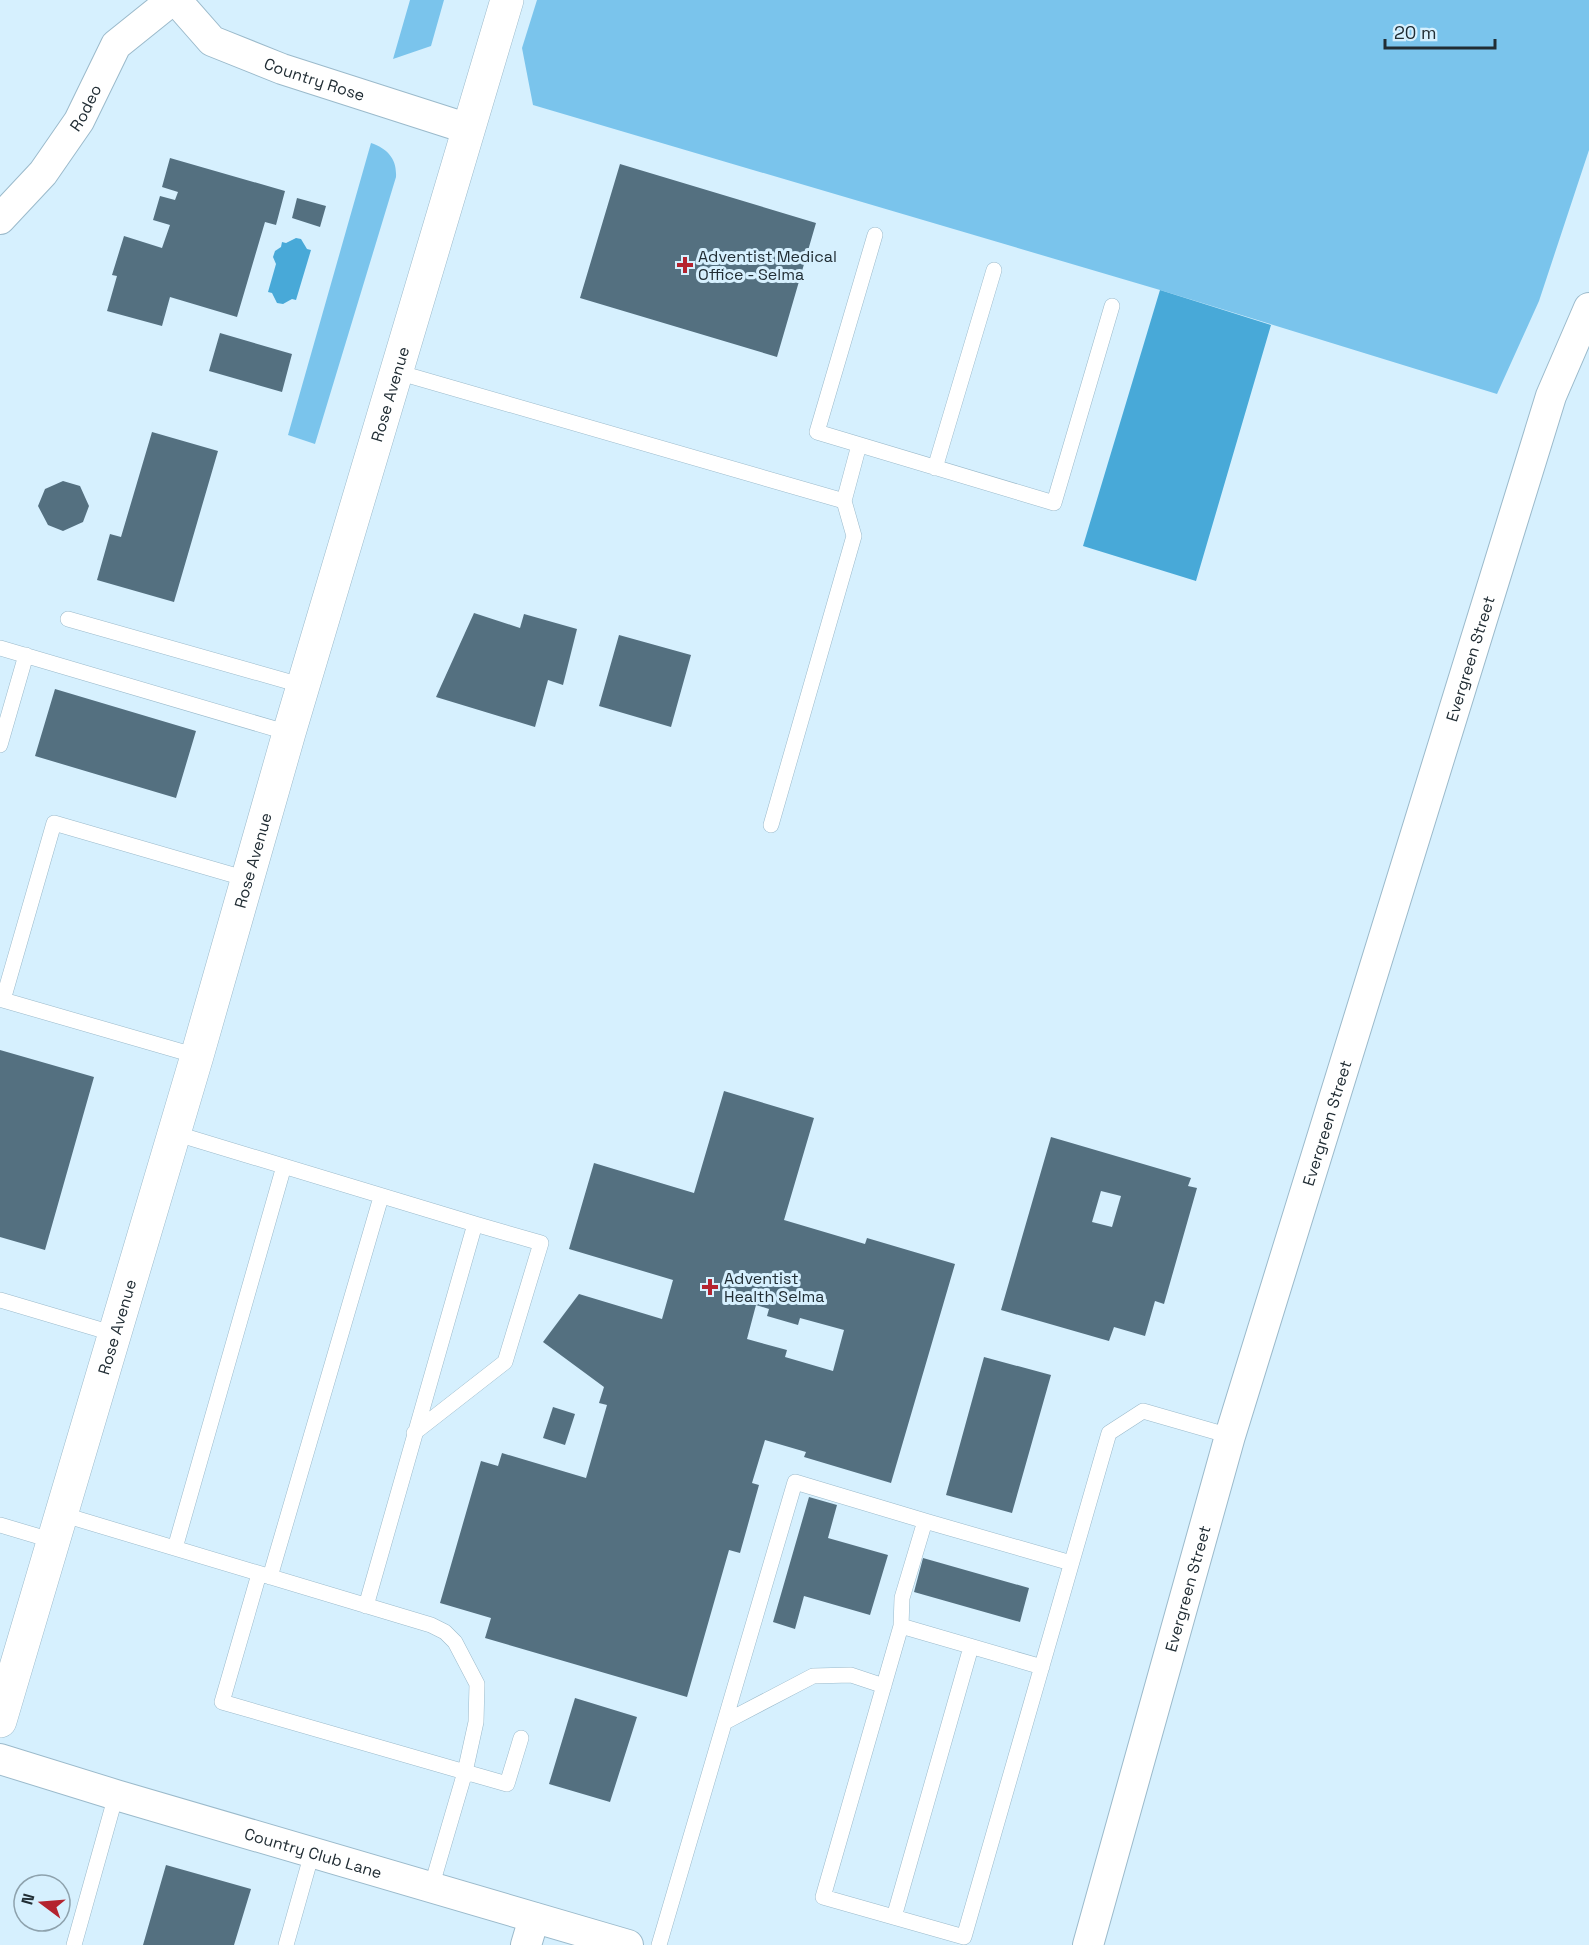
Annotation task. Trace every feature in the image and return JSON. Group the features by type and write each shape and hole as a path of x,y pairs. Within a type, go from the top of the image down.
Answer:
{"street":[{"name":"Country Rose","path":"174,0 212,41 282,69 469,129"},
{"name":"Rodeo","path":"0,219 43,173 79,121 116,45 174,0"},
{"name":"Rose Avenue","path":"0,1721 507,0"},
{"name":"Evergreen Street","path":"1088,1945 1230,1436 1551,396 1589,308"},
{"name":"Country Club Lane","path":"0,1759 431,1888 530,1931 628,1945"}],"lane":[{"path":"875,235 817,432 935,468 1054,503 1113,306"},
{"path":"935,468 994,270"},
{"path":"397,372 844,501"},
{"path":"771,825 854,537 844,501 859,445"},
{"path":"68,619 304,686"},
{"path":"0,648 289,734"},
{"path":"0,745 26,655"},
{"path":"197,1056 3,1000 54,824 247,879"},
{"path":"174,1133 381,1197 541,1243 505,1362 414,1433"},
{"path":"175,1548 284,1166"},
{"path":"381,1197 264,1575 222,1702 507,1784 521,1738"},
{"path":"366,1605 475,1224"},
{"path":"0,1300 115,1334"},
{"path":"926,1521 902,1598 901,1626 824,1897 964,1937 1109,1433 1143,1411 1230,1436"},
{"path":"659,1945 795,1482 1071,1563"},
{"path":"0,1525 57,1528 175,1548 431,1625 445,1632 455,1641 477,1684 476,1722 465,1772 431,1888"},
{"path":"901,1626 1042,1667"},
{"path":"894,1917 971,1647"},
{"path":"725,1722 813,1676 850,1675 884,1686"},
{"path":"74,1945 116,1795"},
{"path":"286,1945 312,1853"}],"shaded area":[{"path":"410,0 444,0 431,46 393,59"},
{"path":"537,0 1589,0 1589,150 1539,301 1497,394 1160,290 533,105 522,48"},
{"path":"371,143 382,148 393,160 396,177 315,444 288,435"},
{"path":"296,238 301,239 307,249 311,250 296,300 292,299 283,304 277,303 272,293 268,292 276,264 273,257 282,242 286,243"},
{"path":"1160,290 1271,325 1196,581 1083,546"}],"building":[{"path":"170,158 285,191 276,225 265,222 237,317 170,297 162,326 107,311 117,276 112,275 124,236 162,248 170,225 153,220 160,196 175,200 178,192 162,187"},
{"path":"620,164 816,223 777,357 580,298"},
{"path":"297,198 326,206 320,227 292,218"},
{"path":"220,333 292,354 282,392 209,371"},
{"path":"152,432 218,451 174,602 97,580 110,534 121,537"},
{"path":"63,481 80,486 89,506 83,522 63,531 48,525 38,506 45,489"},
{"path":"474,613 520,628 524,614 577,629 563,685 548,680 535,727 436,697"},
{"path":"619,635 691,655 671,727 599,706"},
{"path":"55,689 196,731 176,798 35,756"},
{"path":"0,1050 94,1077 45,1250 0,1237"},
{"path":"724,1091 814,1118 784,1220 865,1244 867,1238 955,1264 891,1483 804,1457 806,1452 765,1440 752,1483 759,1485 740,1553 729,1550 687,1697 485,1638 491,1618 440,1603 481,1461 498,1466 502,1453 586,1478 607,1405 599,1403 604,1387 543,1342 579,1294 662,1319 673,1280 569,1249 594,1163 694,1193","holes":["756,1305 769,1309 767,1316 798,1325 800,1318 844,1330 833,1371 785,1357 787,1350 747,1339"]},
{"path":"1051,1137 1191,1178 1188,1186 1197,1188 1164,1304 1155,1301 1145,1336 1114,1327 1109,1341 1001,1310","holes":["1101,1191 1121,1196 1112,1227 1092,1222"]},
{"path":"984,1357 1051,1375 1012,1513 946,1495"},
{"path":"553,1407 575,1414 565,1445 543,1438"},
{"path":"809,1497 837,1505 828,1538 888,1555 870,1615 804,1596 795,1629 773,1622"},
{"path":"923,1558 1029,1588 1020,1622 914,1592"},
{"path":"575,1698 637,1717 610,1802 549,1784"},
{"path":"166,1865 251,1889 234,1945 143,1945"}],"place":[{"name":"Adventist Medical Office - Selma","path":"685,265"},
{"name":"Adventist Health Selma","path":"710,1287"}]}
